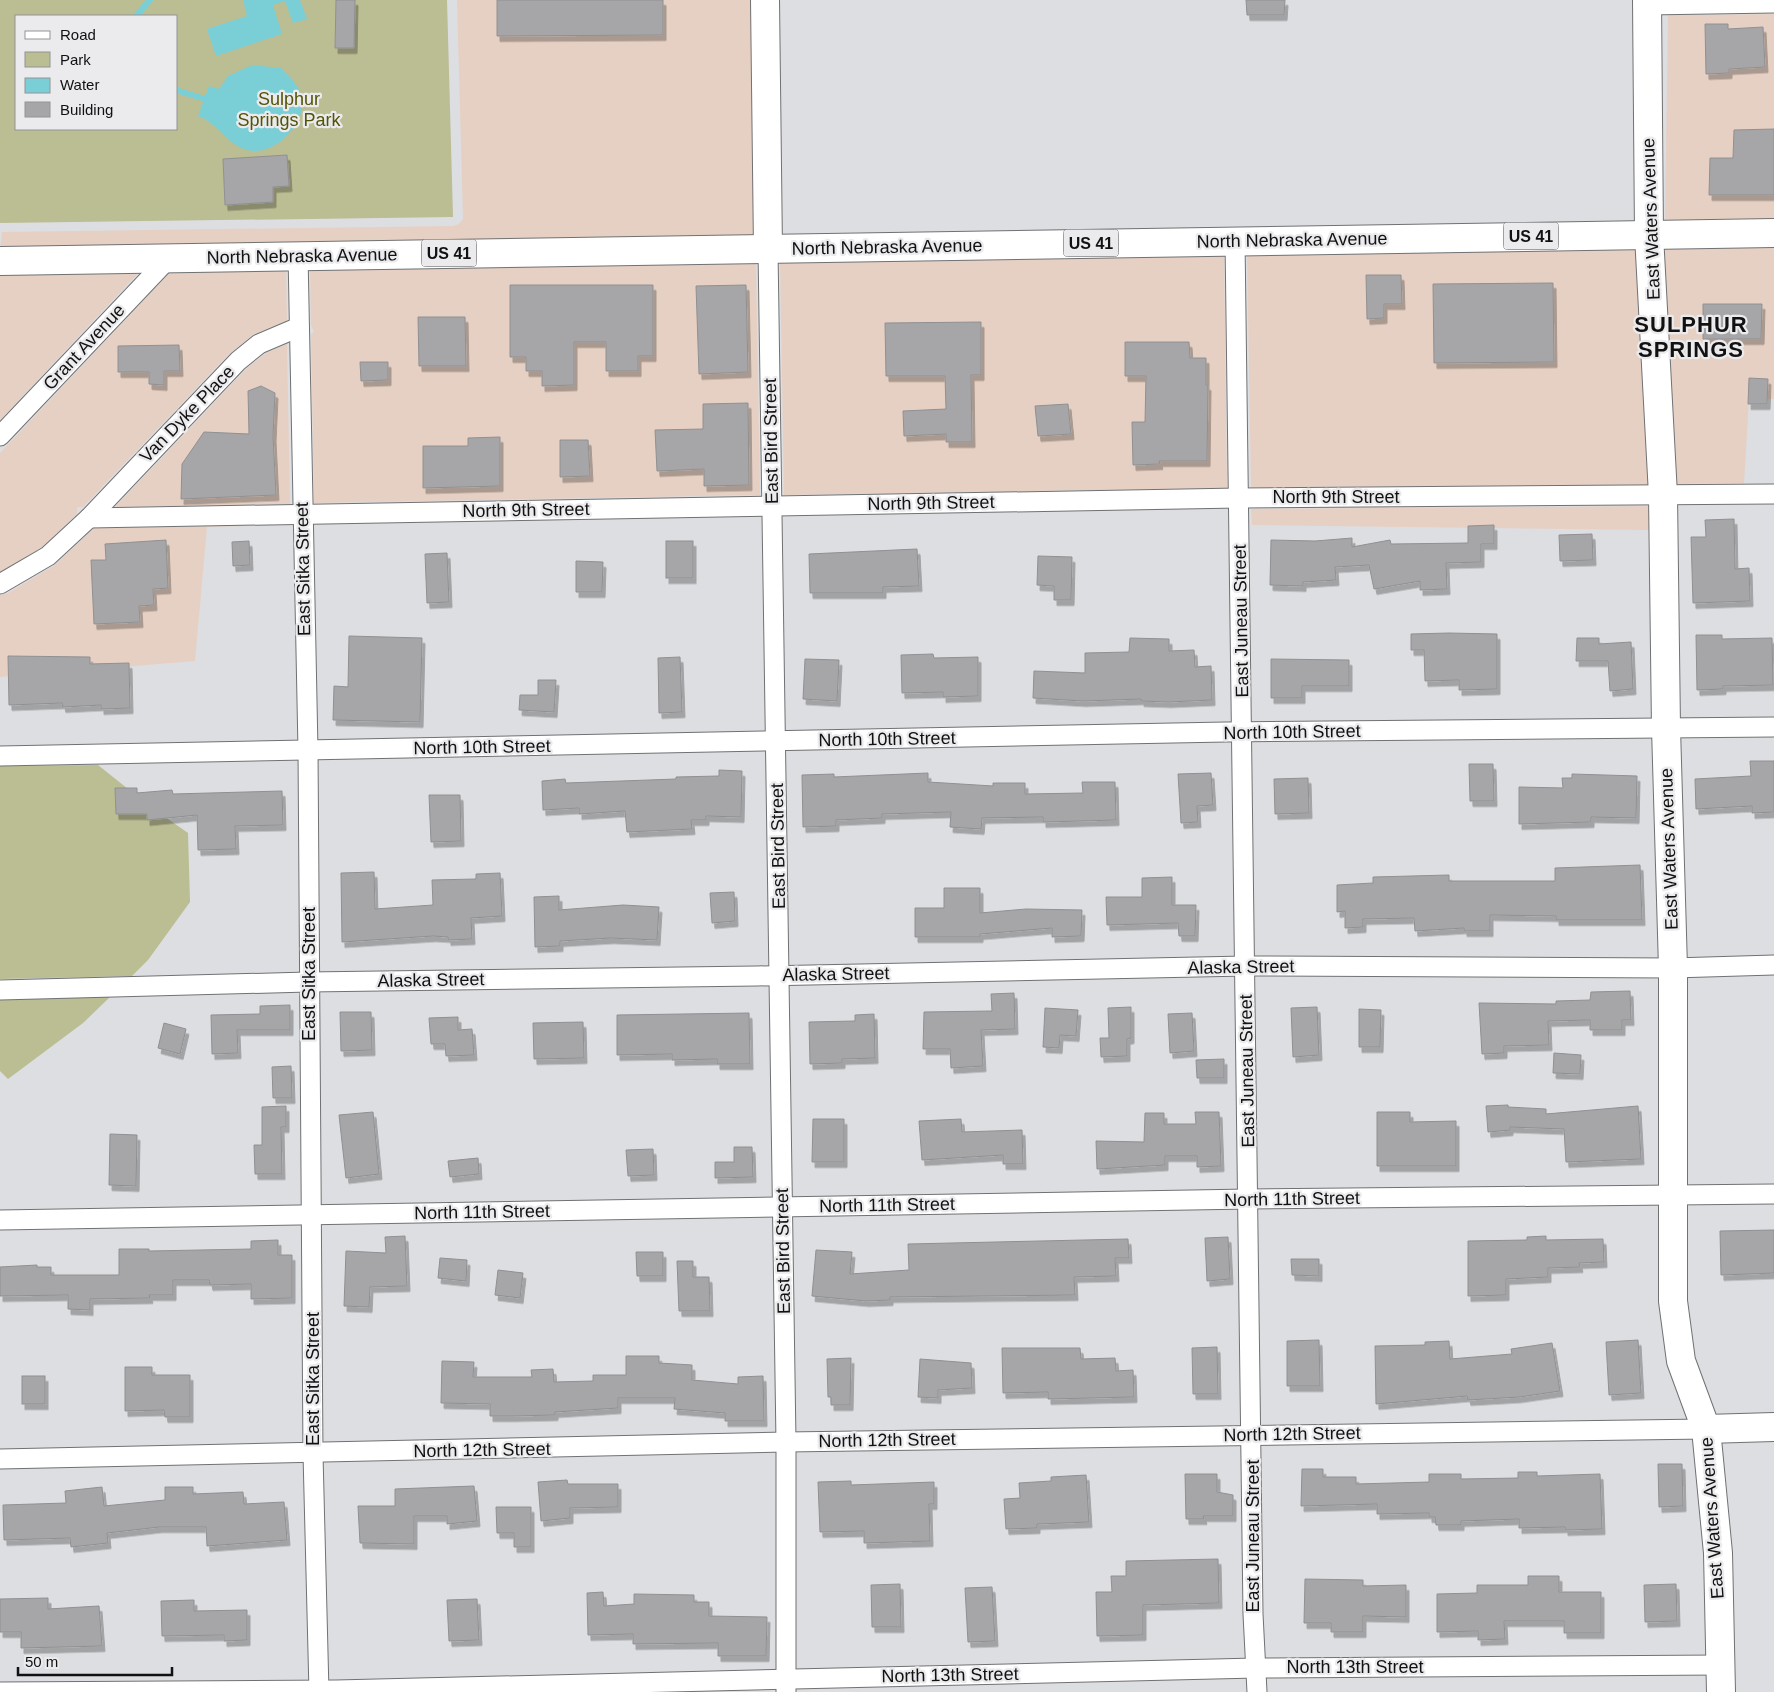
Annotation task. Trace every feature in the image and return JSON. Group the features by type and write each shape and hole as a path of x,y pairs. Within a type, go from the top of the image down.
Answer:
{"main road":[{"name":"East Bird Street","path":"765,0 768,250"},
{"name":"East Waters Avenue","path":"1647,2 1649,235 1663,495 1666,728 1673,968 1673,1301 1681,1361 1706,1428 1718,1553 1722,1692"},
{"name":"North Nebraska Avenue","path":"11,261 298,255 768,250 1235,240 1774,233"},
{"name":"North 12th Street","path":"1706,1428 1774,1427"}],"street":[{"path":"1647,2 1774,3"},
{"name":"East Juneau Street","path":"1235,240 1253,1614 1257,1692"},
{"name":"East Bird Street","path":"768,250 786,1442 786,1686"},
{"name":"East Sitka Street","path":"298,255 308,750 308,982 312,1215 313,1454 319,1691"},
{"name":"Grant Avenue","path":"0,436 169,258"},
{"name":"Van Dyke Place","path":"0,584 48,556 88,518 238,361 259,344 299,328"},
{"name":"North 9th Street","path":"88,518 1239,498 1774,494"},
{"name":"North 10th Street","path":"0,756 1242,732 1774,726"},
{"name":"Alaska Street","path":"0,990 308,982 1246,966 1673,968 1774,965"},
{"name":"North 11th Street","path":"0,1220 1249,1199 1774,1194"},
{"name":"North 12th Street","path":"0,1459 313,1454 786,1442 1706,1428"},
{"name":"North 13th Street","path":"0,1692 786,1686 1256,1668 1721,1665"}],"shaded area":[{"path":"457,0 753,0 756,239 173,247 168,243 163,247 0,250 2,232 453,226 459,224 463,219"},
{"path":"1774,14 1774,222 1661,224 1661,219 1665,219 1668,15"},
{"path":"1774,243 1774,399 1749,400 1744,483 1675,484 1661,245"},
{"path":"1637,246 1651,485 1251,487 1247,251"},
{"path":"1224,251 1227,488 784,495 780,262"},
{"path":"756,262 760,495 314,503 311,334 314,332 311,325 310,267"},
{"path":"286,267 287,321 254,334 229,354 83,507 77,507 77,514 41,548 0,572 0,453 174,268"},
{"path":"142,269 0,420 0,271"},
{"path":"287,344 290,504 115,507 247,368 266,353"},
{"path":"1652,506 1652,530 1252,525 1251,509"},
{"path":"290,525 207,527 195,661 0,677 0,595 8,593 55,565 94,528"}],"green space":[{"name":"Sulphur Springs Park","path":"0,0 447,0 453,217 0,223"},
{"path":"98,765 148,805 188,833 190,902 148,960 132,976 0,979 0,766"},
{"path":"110,997 83,1023 8,1079 0,1071 0,1000"}],"water":[{"path":"243,0 300,0 307,19 293,23 285,1 273,5 282,34 216,56 207,29 247,16"},
{"path":"252,65 281,68 297,85 302,103 301,114 288,134 269,148 258,151 247,150 233,143 211,123 198,116 209,86 219,89 228,76"}],"building":[{"path":"336,0 355,0 354,48 335,48"},
{"path":"497,0 663,0 663,35 497,36"},
{"path":"1246,0 1285,0 1284,15 1247,15"},
{"path":"1705,24 1728,24 1728,29 1763,27 1765,67 1729,69 1729,73 1706,74"},
{"path":"1774,129 1774,195 1709,195 1710,158 1733,158 1734,130"},
{"path":"287,155 289,186 273,187 273,202 225,205 223,159"},
{"path":"1366,275 1401,275 1402,304 1384,304 1384,318 1367,319"},
{"path":"1553,283 1554,362 1434,363 1433,284"},
{"path":"510,285 653,285 653,356 638,356 638,371 606,371 606,342 574,342 574,385 542,386 542,371 526,371 526,357 510,357"},
{"path":"746,285 748,372 699,374 696,286"},
{"path":"1703,304 1762,304 1761,339 1703,339"},
{"path":"418,317 465,317 466,366 419,366"},
{"path":"981,322 981,375 971,375 972,442 946,442 946,434 904,436 903,411 946,409 945,376 886,376 885,323"},
{"path":"1125,342 1189,342 1190,358 1206,358 1206,385 1208,385 1207,461 1159,461 1160,464 1133,465 1132,422 1145,422 1146,376 1125,376"},
{"path":"179,345 180,371 164,371 164,385 149,384 149,372 118,372 118,346"},
{"path":"360,362 388,362 388,380 361,381"},
{"path":"1749,378 1768,379 1767,404 1748,404"},
{"path":"261,386 275,393 273,436 276,495 181,499 182,464 204,432 249,434 248,391"},
{"path":"748,403 749,485 704,486 704,469 657,471 655,430 703,429 703,404"},
{"path":"1068,404 1071,434 1038,436 1035,406"},
{"path":"500,437 500,486 423,488 423,446 468,446 468,438"},
{"path":"560,440 588,440 590,476 560,477"},
{"path":"1734,519 1735,569 1749,568 1750,601 1693,603 1691,537 1706,537 1705,520"},
{"path":"1494,525 1494,544 1481,544 1481,562 1446,563 1447,589 1420,590 1420,581 1374,589 1369,565 1335,567 1336,580 1303,582 1303,586 1270,585 1271,540 1315,541 1352,538 1352,547 1390,540 1391,544 1468,543 1468,526"},
{"path":"1592,534 1593,560 1560,561 1559,535"},
{"path":"166,540 168,588 153,589 154,605 139,606 140,622 94,624 91,560 106,560 105,544"},
{"path":"249,541 250,565 233,566 232,542"},
{"path":"666,541 693,541 693,578 666,578"},
{"path":"917,549 919,586 883,587 883,593 810,593 809,554"},
{"path":"447,553 449,602 427,603 425,554"},
{"path":"1038,556 1072,557 1071,600 1054,600 1054,586 1037,585"},
{"path":"576,561 603,562 602,592 576,592"},
{"path":"1411,634 1497,634 1497,689 1459,690 1459,680 1425,681 1424,650 1411,650"},
{"path":"1696,635 1722,635 1722,639 1772,638 1773,685 1723,686 1723,689 1697,690"},
{"path":"349,636 422,638 420,722 333,720 334,686 348,687"},
{"path":"1130,638 1169,639 1169,651 1194,650 1195,667 1211,666 1212,700 1168,702 1141,701 1141,699 1083,701 1033,698 1034,671 1085,673 1085,653 1129,652"},
{"path":"1577,638 1599,638 1599,644 1631,642 1633,689 1610,691 1608,661 1576,661"},
{"path":"933,654 934,658 978,657 978,696 943,697 943,692 902,693 901,655"},
{"path":"8,656 90,657 90,664 129,663 130,708 101,709 101,705 63,707 62,703 9,705"},
{"path":"680,657 682,712 659,713 658,658"},
{"path":"805,659 839,660 837,701 803,699"},
{"path":"1271,659 1349,660 1349,686 1302,686 1302,698 1271,698"},
{"path":"538,680 556,680 554,712 519,710 520,695 538,695"},
{"path":"1750,761 1774,761 1774,812 1752,813 1752,806 1696,809 1695,779 1751,776"},
{"path":"1469,764 1493,764 1494,801 1470,801"},
{"path":"719,770 742,771 741,817 706,816 706,820 691,820 692,829 627,832 625,811 579,814 579,808 543,810 542,781 565,779 566,783 676,779 676,777 719,776"},
{"path":"928,773 928,782 993,786 993,783 1025,783 1025,794 1083,793 1082,782 1115,782 1116,820 1043,822 1043,817 982,818 981,829 950,827 951,812 882,814 882,818 836,820 836,826 803,827 802,775 834,774 834,777"},
{"path":"1211,773 1213,805 1197,806 1198,822 1181,823 1178,774"},
{"path":"1572,774 1637,776 1636,818 1591,817 1591,822 1519,824 1519,787 1563,788 1562,778 1572,778"},
{"path":"1308,778 1309,813 1275,814 1274,779"},
{"path":"115,788 137,788 137,793 172,790 173,794 282,791 283,825 235,826 236,849 198,850 197,815 147,820 147,814 116,814"},
{"path":"429,795 460,795 461,841 431,842"},
{"path":"1640,865 1642,920 1556,920 1556,916 1490,915 1490,931 1464,931 1464,928 1415,931 1414,918 1363,919 1363,927 1345,928 1345,911 1337,912 1337,885 1373,883 1373,877 1449,875 1449,881 1555,881 1555,868"},
{"path":"374,872 375,909 433,905 432,880 476,879 476,874 500,873 502,916 471,918 472,939 448,940 448,937 433,936 342,942 341,873"},
{"path":"1172,877 1172,905 1196,905 1195,936 1179,936 1178,923 1107,925 1106,897 1142,897 1142,878"},
{"path":"944,888 980,888 980,913 1026,909 1082,910 1081,936 1052,937 1052,928 980,934 980,937 915,937 915,908 944,908"},
{"path":"734,892 735,921 712,923 710,893"},
{"path":"559,896 559,910 623,905 659,907 657,940 611,938 560,941 560,946 535,947 534,897"},
{"path":"1630,991 1631,1020 1622,1020 1622,1030 1590,1030 1590,1020 1548,1021 1549,1045 1504,1046 1504,1053 1482,1054 1479,1003 1556,1004 1556,1001 1590,1000 1591,992"},
{"path":"1014,993 1015,1029 981,1030 983,1066 951,1068 950,1049 923,1049 924,1012 992,1011 991,994"},
{"path":"290,1005 290,1030 237,1030 238,1053 212,1054 211,1015 260,1014 260,1006"},
{"path":"1131,1007 1131,1038 1127,1039 1127,1056 1101,1057 1100,1038 1109,1038 1108,1008"},
{"path":"1317,1007 1319,1055 1293,1057 1291,1008"},
{"path":"1045,1008 1078,1010 1076,1036 1060,1035 1059,1048 1043,1047"},
{"path":"1359,1009 1381,1010 1380,1047 1359,1047"},
{"path":"340,1012 371,1012 372,1050 341,1051"},
{"path":"749,1013 750,1064 717,1064 717,1059 672,1060 672,1054 617,1055 617,1015"},
{"path":"1192,1013 1194,1051 1170,1053 1168,1014"},
{"path":"874,1014 875,1058 842,1059 842,1063 810,1064 809,1022 855,1021 855,1015"},
{"path":"458,1017 458,1030 472,1029 474,1055 446,1056 445,1044 431,1044 429,1018"},
{"path":"583,1022 584,1058 534,1059 533,1023"},
{"path":"164,1023 186,1029 180,1054 158,1048"},
{"path":"1554,1053 1581,1055 1580,1074 1553,1073"},
{"path":"1224,1059 1224,1078 1197,1078 1196,1060"},
{"path":"291,1066 292,1098 273,1098 272,1067"},
{"path":"1508,1105 1508,1107 1546,1109 1546,1114 1638,1106 1641,1159 1566,1162 1564,1129 1510,1127 1510,1130 1488,1132 1486,1106"},
{"path":"286,1106 286,1127 281,1127 282,1174 255,1174 254,1145 262,1145 262,1107"},
{"path":"373,1112 379,1174 346,1178 339,1115"},
{"path":"1195,1112 1219,1112 1221,1166 1197,1167 1197,1156 1165,1156 1165,1165 1097,1169 1096,1141 1144,1142 1145,1113 1164,1113 1164,1124 1196,1124"},
{"path":"1377,1112 1410,1112 1410,1122 1456,1121 1456,1166 1377,1166"},
{"path":"813,1119 844,1119 844,1162 812,1162"},
{"path":"961,1119 962,1132 1022,1130 1023,1164 1003,1164 1003,1155 922,1160 919,1121"},
{"path":"110,1134 137,1135 136,1186 109,1185"},
{"path":"734,1147 752,1147 753,1177 715,1178 715,1162 734,1162"},
{"path":"653,1149 654,1175 628,1176 626,1150"},
{"path":"478,1158 479,1174 450,1177 448,1161"},
{"path":"1774,1230 1774,1273 1721,1275 1720,1231"},
{"path":"405,1236 407,1286 370,1287 369,1307 344,1306 346,1251 386,1253 385,1237"},
{"path":"1546,1236 1546,1240 1603,1239 1604,1262 1579,1263 1580,1267 1548,1268 1548,1277 1506,1279 1506,1295 1468,1296 1468,1241 1527,1240 1527,1237"},
{"path":"1228,1237 1230,1279 1207,1281 1205,1238"},
{"path":"1128,1239 1129,1258 1115,1258 1116,1276 1074,1277 1075,1295 890,1297 890,1300 866,1301 812,1296 816,1250 852,1252 850,1274 909,1270 908,1244"},
{"path":"278,1240 278,1255 292,1255 292,1298 251,1299 251,1284 210,1285 209,1280 173,1280 173,1295 149,1295 150,1298 90,1299 90,1310 68,1309 68,1295 0,1296 0,1267 37,1265 37,1267 51,1267 51,1275 119,1275 119,1249 149,1249 149,1251 251,1249 251,1241"},
{"path":"636,1252 663,1252 663,1276 637,1276"},
{"path":"440,1258 467,1260 466,1281 438,1278"},
{"path":"1291,1259 1319,1259 1319,1276 1292,1275"},
{"path":"677,1261 693,1261 693,1277 709,1277 710,1311 679,1311"},
{"path":"498,1270 523,1273 520,1298 495,1295"},
{"path":"1319,1340 1320,1386 1287,1386 1287,1341"},
{"path":"1638,1340 1641,1393 1609,1395 1606,1342"},
{"path":"1449,1341 1450,1359 1512,1354 1511,1349 1552,1343 1560,1391 1519,1397 1468,1400 1467,1396 1376,1404 1375,1346 1425,1345 1425,1342"},
{"path":"1217,1347 1218,1394 1193,1394 1192,1348"},
{"path":"1002,1348 1080,1348 1081,1359 1115,1358 1116,1371 1133,1370 1134,1397 1048,1399 1048,1392 1003,1393"},
{"path":"626,1356 659,1356 659,1363 692,1365 692,1380 738,1384 738,1377 763,1376 764,1421 725,1421 725,1413 674,1409 675,1398 618,1398 618,1408 555,1412 555,1415 513,1416 490,1416 490,1404 441,1403 442,1361 474,1362 473,1377 532,1377 531,1370 553,1369 554,1382 593,1381 593,1375 626,1375"},
{"path":"851,1358 850,1405 831,1405 831,1397 828,1397 827,1359"},
{"path":"920,1359 971,1363 972,1388 938,1390 938,1398 918,1397"},
{"path":"125,1367 152,1367 152,1375 190,1375 190,1417 165,1417 164,1410 125,1411"},
{"path":"22,1376 45,1376 45,1404 22,1404"},
{"path":"1658,1464 1682,1464 1683,1506 1659,1507"},
{"path":"1302,1469 1323,1469 1323,1477 1356,1477 1356,1484 1429,1482 1429,1474 1461,1474 1461,1479 1518,1478 1518,1472 1537,1472 1537,1476 1600,1474 1602,1529 1565,1530 1565,1527 1519,1528 1519,1519 1461,1521 1461,1525 1436,1525 1435,1517 1429,1517 1429,1513 1377,1514 1377,1504 1301,1506"},
{"path":"1185,1474 1217,1474 1217,1492 1233,1495 1233,1516 1203,1516 1204,1519 1186,1519"},
{"path":"1086,1475 1089,1522 1037,1524 1037,1528 1006,1529 1004,1499 1020,1498 1019,1483 1051,1481 1051,1477"},
{"path":"567,1480 568,1484 618,1484 618,1507 570,1508 570,1518 541,1521 538,1482"},
{"path":"851,1481 851,1485 934,1482 934,1504 929,1504 930,1541 864,1543 864,1531 820,1532 818,1482"},
{"path":"474,1486 477,1521 447,1524 447,1516 414,1516 414,1544 360,1543 358,1506 395,1506 395,1489"},
{"path":"102,1487 104,1506 165,1500 165,1487 193,1487 193,1494 243,1492 244,1504 284,1502 287,1540 207,1546 206,1527 159,1527 107,1533 108,1543 71,1547 70,1538 4,1540 3,1505 66,1503 65,1491"},
{"path":"496,1507 531,1507 531,1547 514,1547 514,1533 497,1533"},
{"path":"1218,1559 1219,1603 1143,1605 1143,1635 1097,1636 1096,1592 1112,1592 1111,1576 1126,1576 1126,1561"},
{"path":"1528,1576 1559,1576 1559,1592 1601,1592 1601,1633 1564,1633 1564,1621 1504,1621 1505,1639 1478,1640 1478,1631 1437,1632 1437,1594 1477,1593 1477,1585 1528,1585"},
{"path":"1305,1579 1363,1580 1363,1586 1406,1585 1406,1617 1363,1616 1363,1632 1331,1632 1331,1623 1304,1623"},
{"path":"900,1584 901,1627 872,1627 871,1585"},
{"path":"1676,1584 1677,1621 1645,1622 1644,1585"},
{"path":"992,1587 995,1641 968,1642 965,1588"},
{"path":"603,1592 604,1606 634,1604 634,1594 694,1595 694,1602 709,1602 709,1616 767,1617 766,1656 718,1656 718,1643 633,1644 633,1634 588,1635 587,1593"},
{"path":"48,1598 48,1609 99,1606 102,1646 21,1648 21,1632 0,1632 0,1599"},
{"path":"477,1599 479,1640 449,1641 447,1600"},
{"path":"194,1600 194,1611 247,1610 247,1640 224,1641 224,1635 162,1636 161,1601"}],"waterway":[{"path":"137,15 150,0"},
{"path":"178,91 205,99"}],"district":[{"name":"SULPHUR SPRINGS","path":"1691,336"}]}
